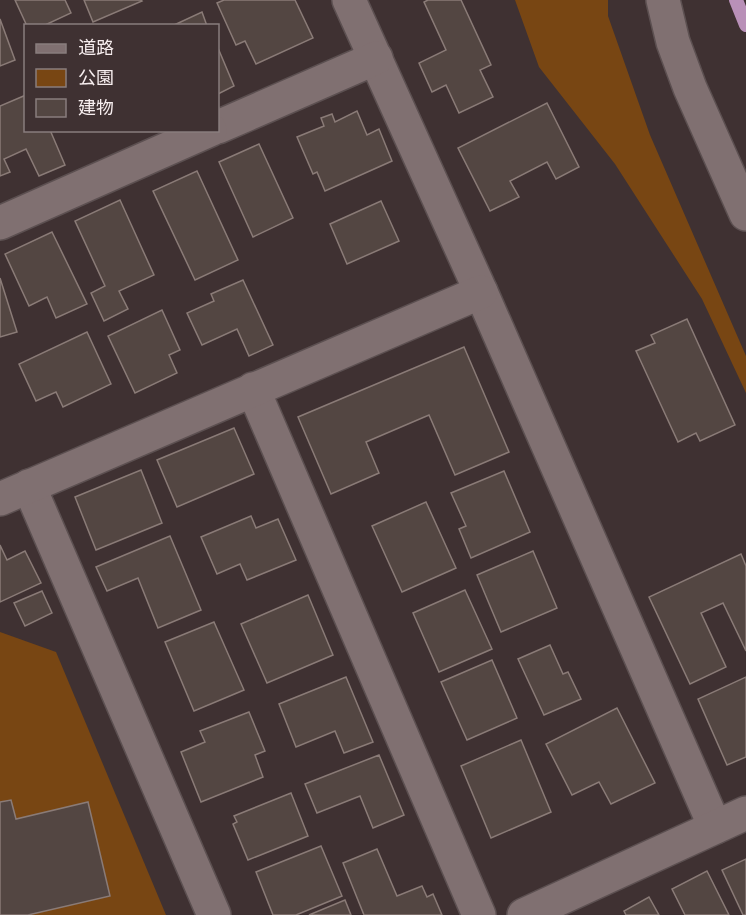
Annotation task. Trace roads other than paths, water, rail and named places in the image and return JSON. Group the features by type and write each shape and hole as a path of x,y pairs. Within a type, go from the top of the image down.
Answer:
{"street":[{"path":"350,0 481,292 715,827"},
{"path":"663,0 673,42 690,88 746,214"},
{"path":"219,127 375,58"},
{"path":"0,223 205,132"},
{"path":"214,915 15,493 481,292"},
{"path":"253,389 479,915"},
{"path":"524,915 746,813"}],"waterway":[{"path":"736,0 746,25"}]}
